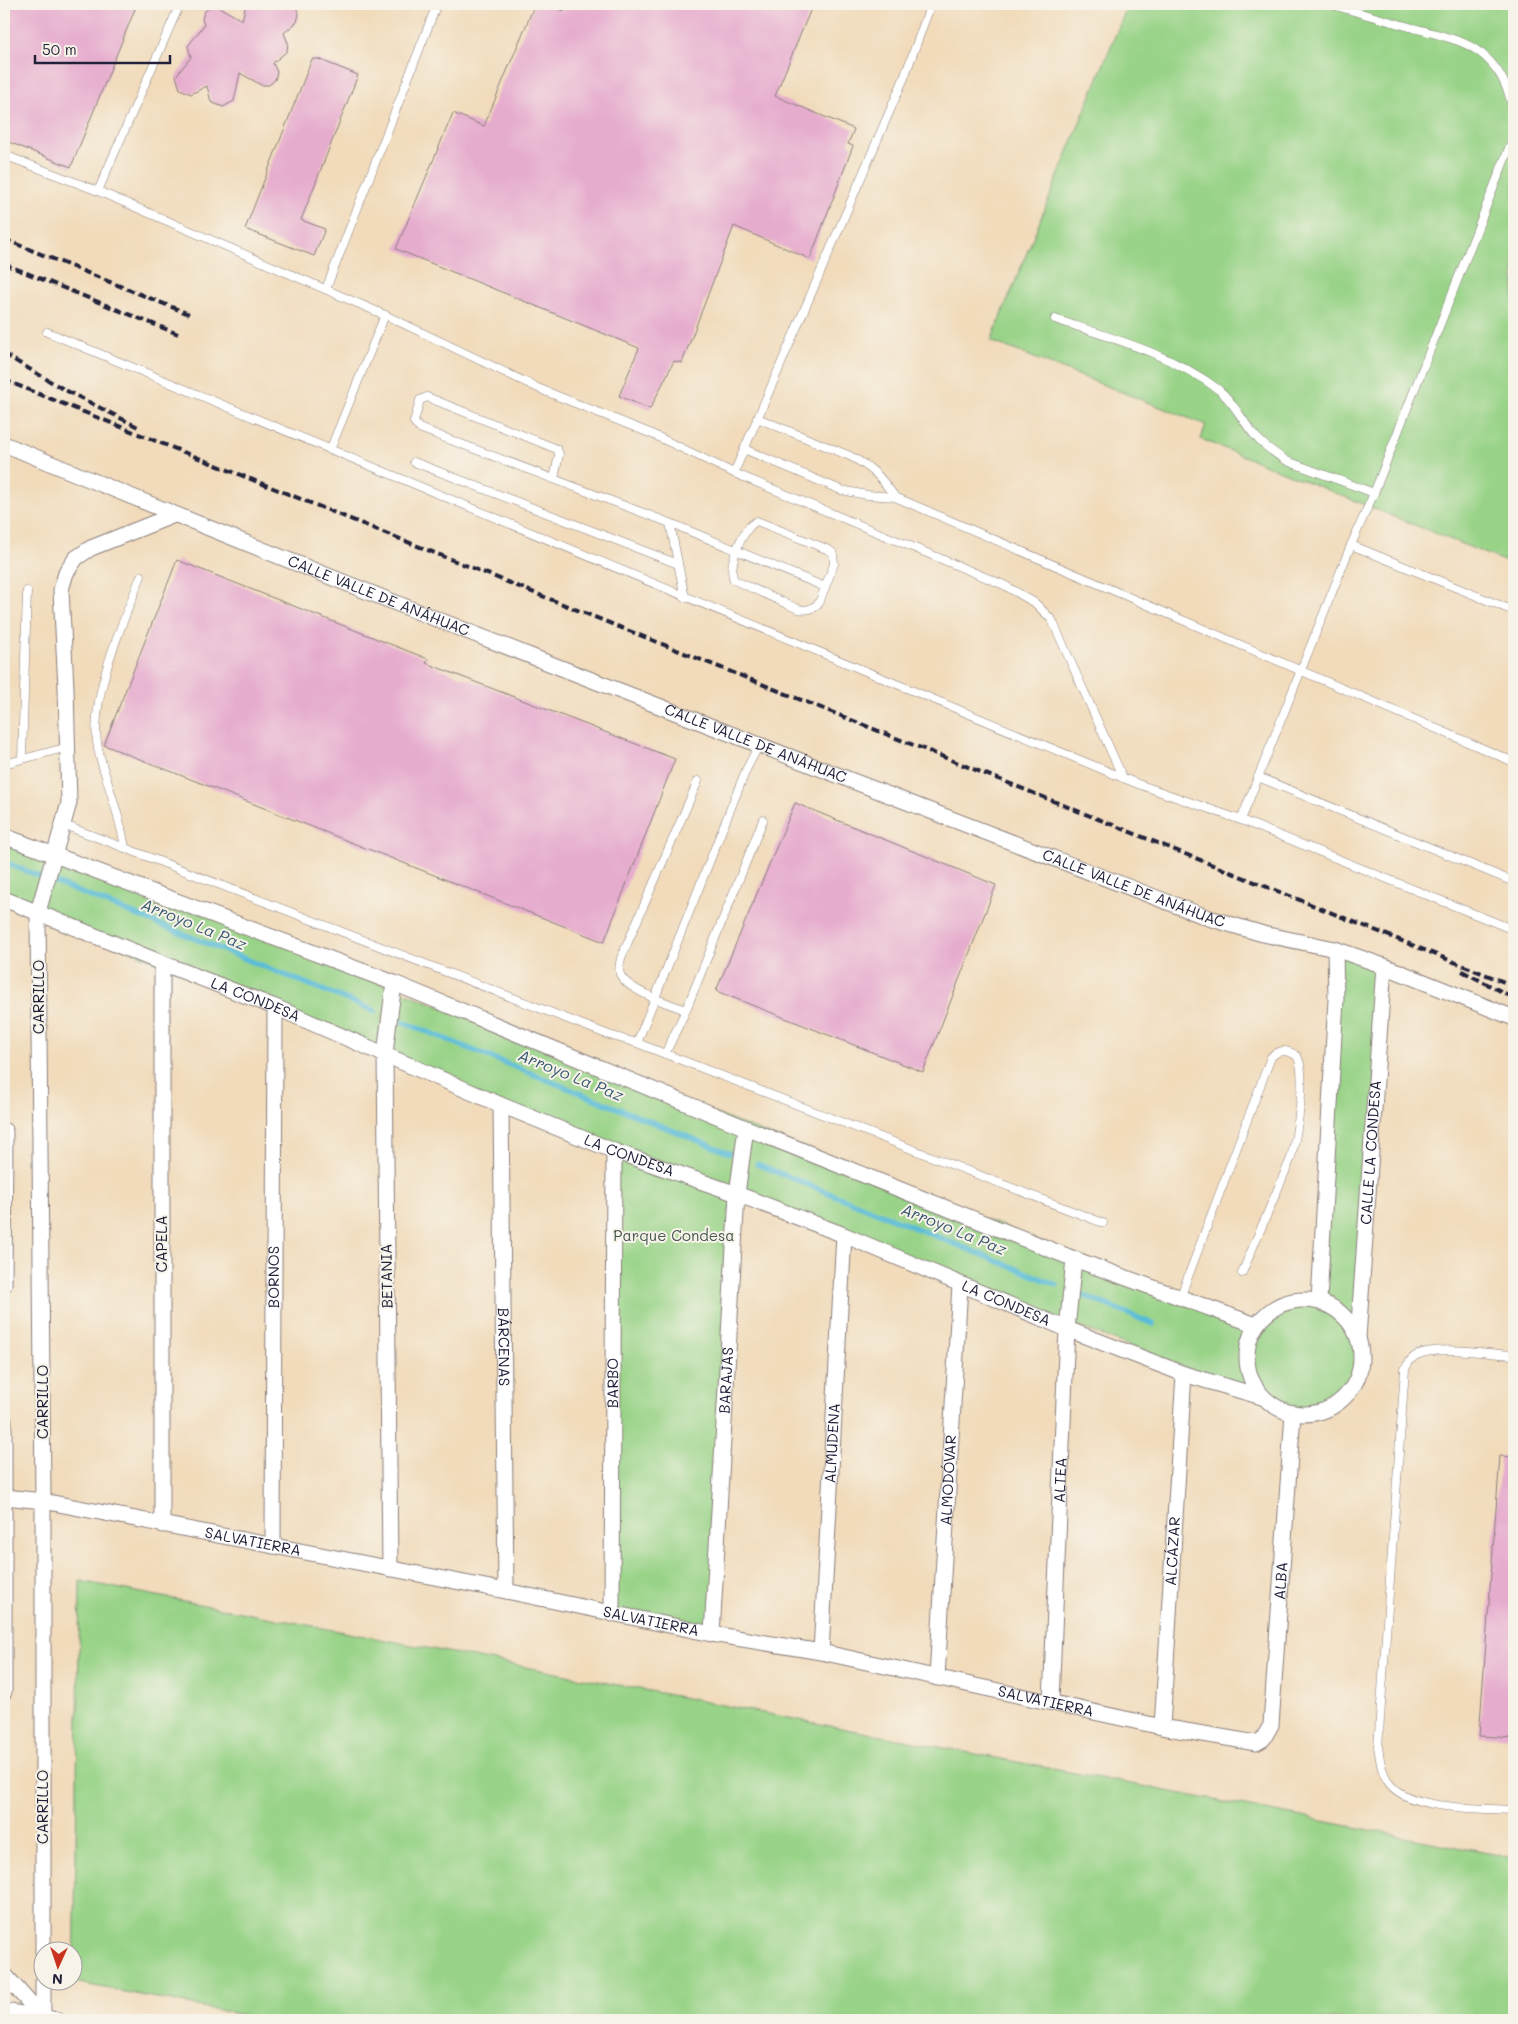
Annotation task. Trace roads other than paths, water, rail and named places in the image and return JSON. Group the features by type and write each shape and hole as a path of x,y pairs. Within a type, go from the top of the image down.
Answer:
{"street":[{"name":"CALLE VALLE DE ANÁHUAC","path":"4,444 174,515 759,745 1209,918 1263,934 1335,949 1384,966 1514,1018"},
{"name":"CARRILLO","path":"43,1942 43,1501 39,907 64,825 68,802 68,747 61,590 66,573 76,558 91,548 174,515"},
{"path":"4,836 53,859 394,983 746,1128 1074,1259 1256,1325"},
{"name":"LA CONDESA","path":"4,899 39,907 162,963 275,1007 614,1151 737,1194 844,1236 1068,1329 1184,1374 1262,1396"},
{"path":"1319,1301 1336,999 1335,949"},
{"name":"CAPELA","path":"162,963 162,1525"},
{"name":"CALLE LA CONDESA","path":"1358,1338 1384,966"},
{"name":"BETANIA","path":"390,1569 385,1054 394,983"},
{"name":"BORNOS","path":"273,1546 275,1007"},
{"name":"BÁRCENAS","path":"502,1105 506,1591"},
{"name":"BARAJAS","path":"712,1634 737,1194 746,1128"},
{"path":"4,1131 4,1285"},
{"name":"BARBO","path":"612,1614 614,1151"},
{"name":"ALMUDENA","path":"821,1652 844,1236"},
{"name":"ALTEA","path":"1051,1701 1068,1329 1074,1259"},
{"name":"ALMODÓVAR","path":"937,1678 960,1284"},
{"path":"1295,1300 1319,1301 1336,1309 1349,1322 1358,1338 1362,1355 1360,1372 1352,1388 1341,1400 1326,1409 1310,1414 1293,1413 1276,1407 1262,1396 1251,1380 1246,1362 1248,1343 1256,1325 1273,1308 1295,1300"},
{"name":"ALCÁZAR","path":"1162,1726 1184,1374"},
{"name":"ALBA","path":"1256,1743 1263,1739 1271,1725 1293,1413"},
{"path":"4,1421 4,1692"},
{"name":"SALVATIERRA","path":"5,1497 43,1501 506,1591 712,1634 821,1652 1162,1726 1256,1743"},
{"path":"4,1974 47,2019"},
{"path":"43,1992 47,2019"},
{"path":"4,2011 47,2019"}],"lane":[{"path":"98,191 180,4"},
{"path":"326,289 437,4"},
{"path":"734,474 904,78 931,4"},
{"path":"1241,820 1351,545 1374,493 1513,138 1513,108 1504,80 1491,63 1474,48 1448,37 1329,4"},
{"path":"4,155 98,191 326,289 540,389 652,434 734,474 1004,585 1035,603 1052,620 1123,778"},
{"path":"330,450 385,315"},
{"path":"1056,319 1133,346 1200,377 1220,391 1233,404 1256,437 1276,454 1287,461 1374,493"},
{"path":"47,332 1123,778 1241,820 1514,930"},
{"path":"554,479 559,454 558,449 427,396 420,400 414,422 419,428 670,523 825,587"},
{"path":"757,418 864,463 878,473 895,497"},
{"path":"744,449 841,490 867,495 895,497 1514,762"},
{"path":"414,462 678,564"},
{"path":"756,521 830,550 833,553 834,561 825,587 819,603 809,609 798,608 734,580 731,570 746,529 756,521"},
{"path":"670,523 685,598"},
{"path":"1351,545 1514,611"},
{"path":"125,848 122,828 98,749 97,720 107,666 141,576"},
{"path":"22,759 27,591"},
{"path":"637,1043 746,770 759,745"},
{"path":"4,764 68,747"},
{"path":"1258,776 1514,882"},
{"path":"686,1010 655,998 630,985 620,976 619,968 698,781"},
{"path":"665,1054 686,1010 763,820"},
{"path":"64,825 609,1035 637,1043 1102,1223"},
{"path":"1180,1298 1271,1057 1275,1053 1286,1052 1297,1056 1302,1070 1295,1140 1291,1158 1242,1273"},
{"path":"1514,1355 1441,1350 1426,1352 1410,1360 1405,1369 1378,1746 1382,1771 1395,1790 1435,1805 1514,1810"}],"waterway":[{"name":"Arroyo La Paz","path":"4,862 375,1011"},
{"name":"Arroyo La Paz","path":"403,1022 729,1153"},
{"name":"Arroyo La Paz","path":"757,1164 1057,1285"},
{"name":"Arroyo La Paz","path":"1085,1296 1153,1324"}],"railway":[{"path":"4,239 189,314"},
{"path":"4,264 178,334"},
{"path":"4,354 65,390 140,428"},
{"path":"4,380 1514,986"},
{"path":"1462,971 1514,998"}],"park label":[{"name":"Parque Condesa","path":"674,1236"}]}
